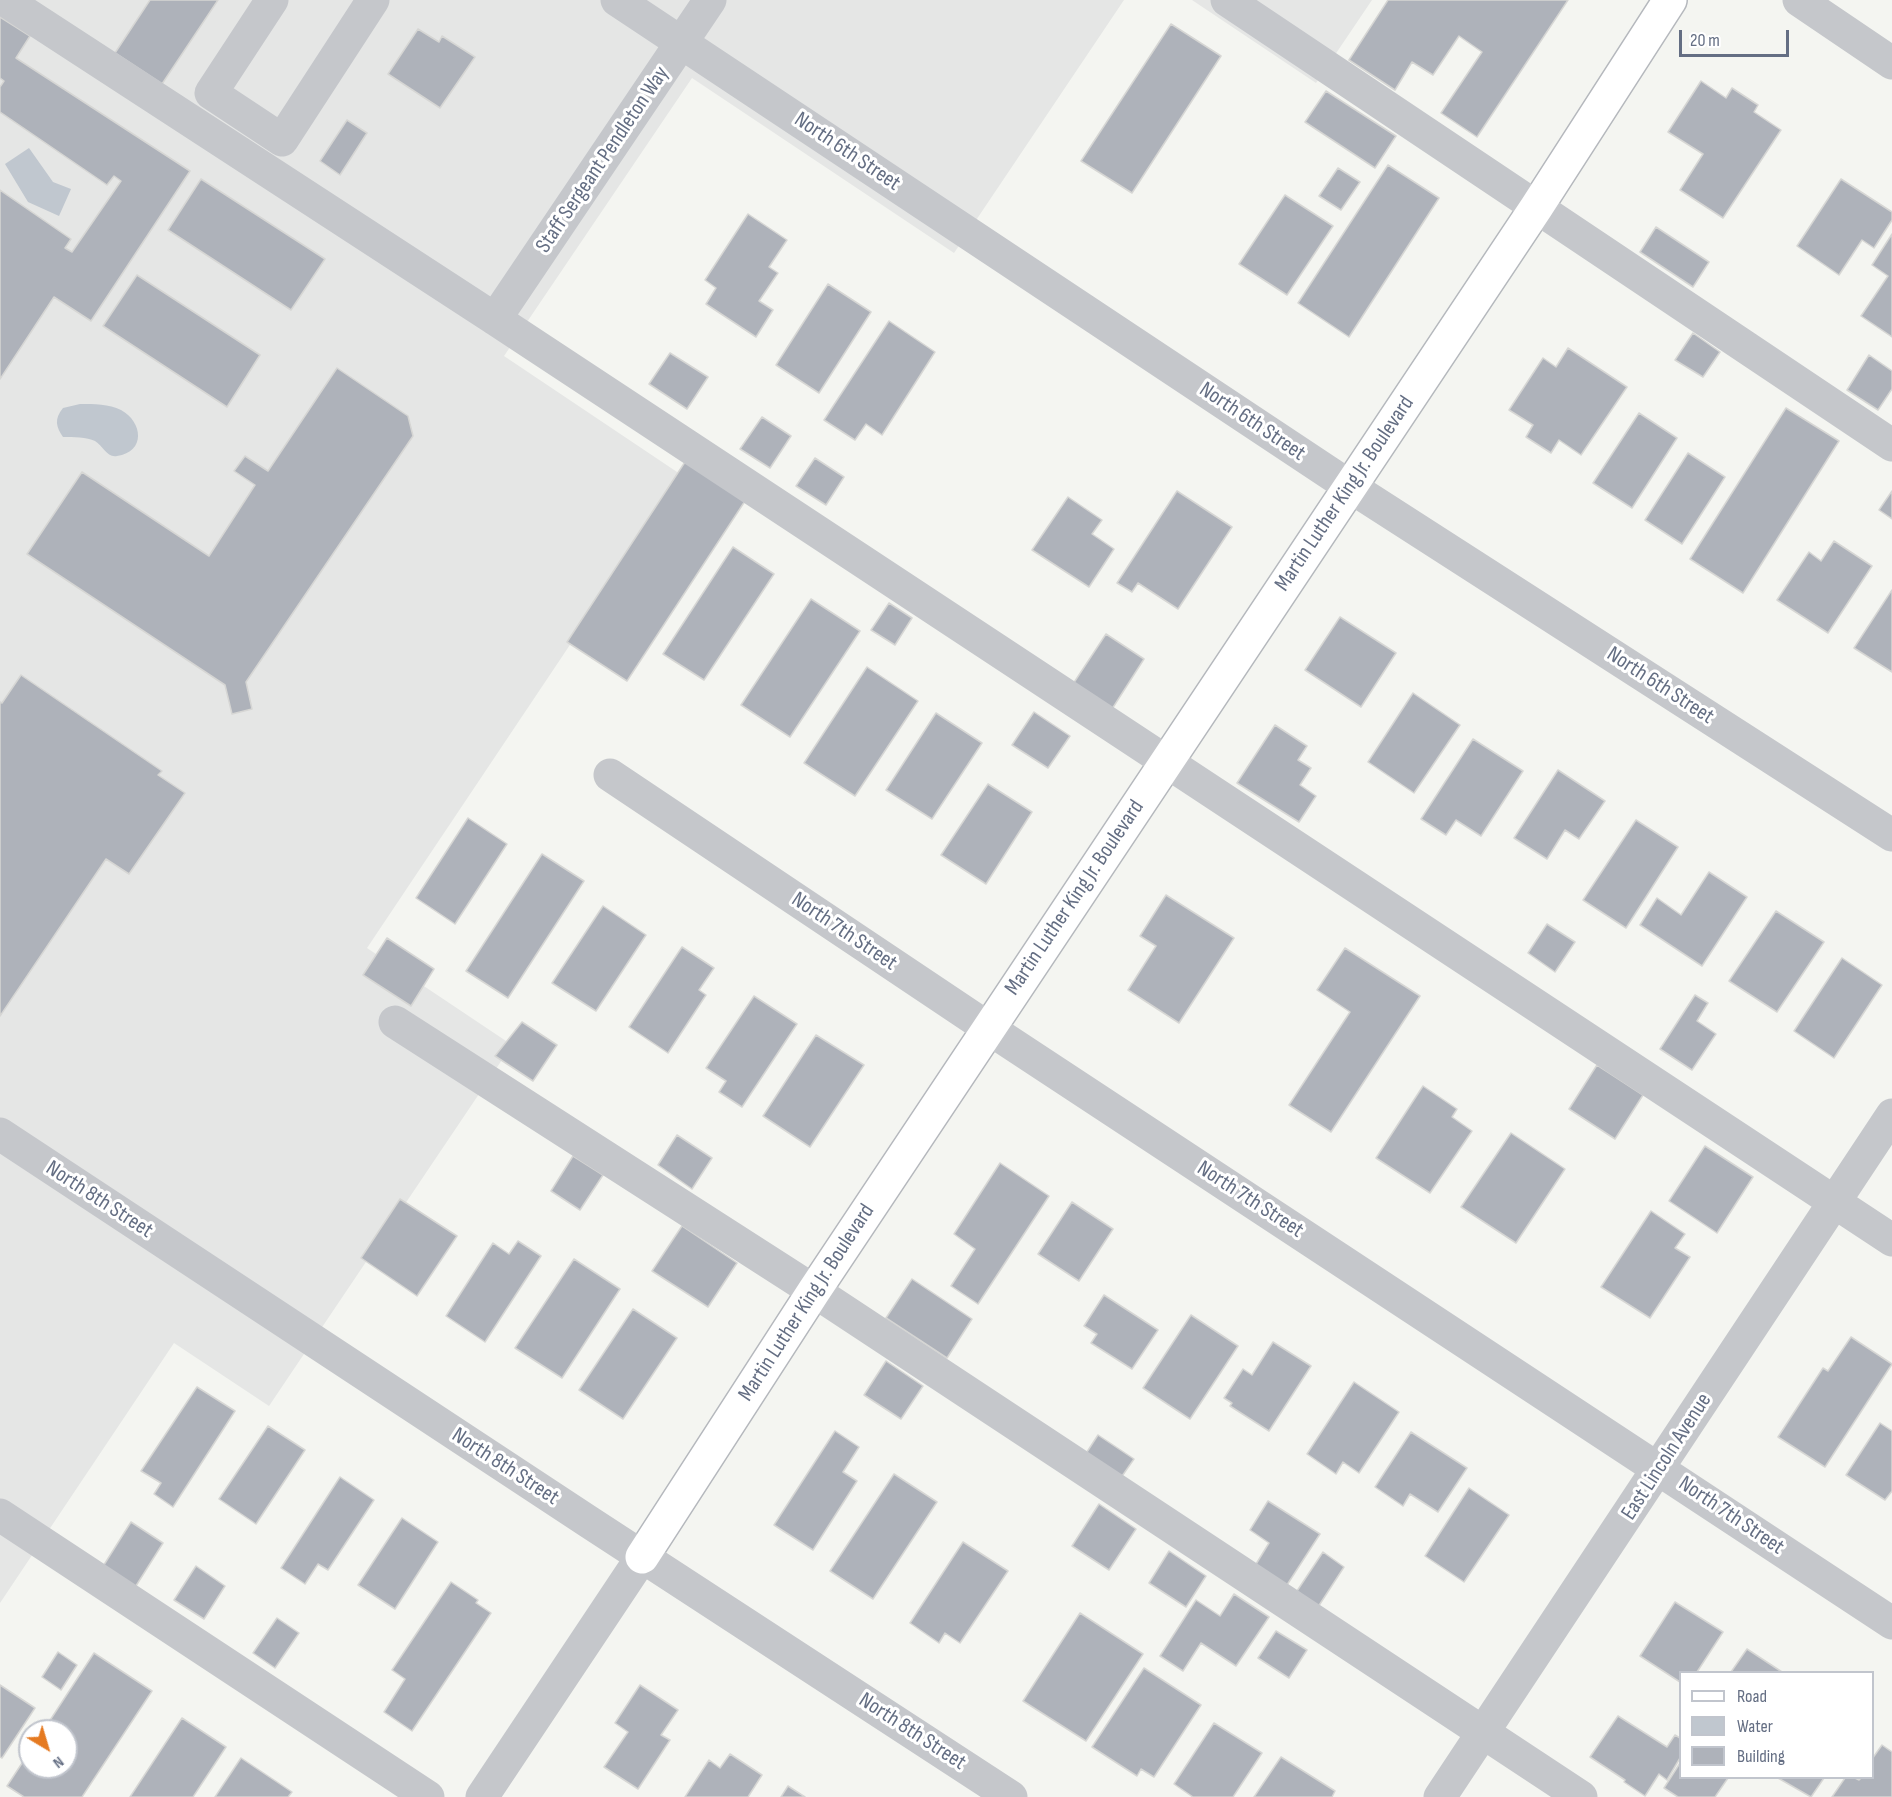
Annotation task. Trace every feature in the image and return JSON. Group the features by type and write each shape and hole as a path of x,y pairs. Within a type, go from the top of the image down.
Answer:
{"main road":[{"name":"Martin Luther King Jr. Boulevard","path":"642,1557 814,1291 1536,208 1670,0"}],"street":[{"path":"5,0 495,319 1892,1240"},
{"path":"272,0 211,93 282,140 373,0"},
{"name":"North 6th Street","path":"617,0 1349,486 1892,835"},
{"name":"Staff Sergeant Pendleton Way","path":"495,319 710,0"},
{"path":"1227,0 1892,445"},
{"path":"1799,0 1892,63"},
{"name":"North 7th Street","path":"610,775 988,1028 1892,1623"},
{"path":"395,1022 814,1291 1581,1797"},
{"name":"East Lincoln Avenue","path":"1440,1797 1892,1115"},
{"name":"North 8th Street","path":"0,1134 1011,1797"},
{"path":"0,1515 428,1797"},
{"name":"Martin Luther King Jr. Boulevard","path":"482,1797 642,1557"}],"shaded area":[{"path":"0,0 1124,0 954,253 692,78 504,356 683,476 367,948 512,1045 269,1406 174,1343 0,1603"},
{"path":"1192,0 1372,0 1316,83"}],"water":[{"path":"29,148 53,182 71,189 59,216 28,202 5,164"},
{"path":"80,404 112,407 128,415 137,429 137,443 133,449 114,456 95,441 63,437 57,423 60,412 63,408"}],"building":[{"path":"150,0 218,0 162,84 115,53"},
{"path":"1388,0 1568,0 1477,137 1441,113 1482,52 1459,36 1433,75 1412,62 1395,90 1349,60"},
{"path":"0,17 30,36 16,58 190,171 91,321 54,297 0,379 0,190 71,239 65,248 72,252 121,181 114,176 107,185 0,112 0,87 4,81 0,78"},
{"path":"1171,24 1221,56 1132,193 1081,161"},
{"path":"418,29 439,42 442,36 475,57 440,108 388,74"},
{"path":"1701,81 1726,98 1732,88 1758,105 1754,112 1781,130 1723,218 1680,190 1703,154 1668,132"},
{"path":"1326,91 1396,136 1375,168 1305,122"},
{"path":"347,120 367,133 340,175 320,161"},
{"path":"1388,165 1439,198 1349,337 1298,303"},
{"path":"1338,168 1360,182 1341,210 1319,196"},
{"path":"201,179 325,259 291,310 168,230"},
{"path":"1841,179 1892,212 1892,220 1874,248 1862,240 1839,275 1797,246"},
{"path":"1285,195 1333,226 1287,295 1239,264"},
{"path":"748,214 787,240 769,267 778,273 759,301 773,310 756,337 706,304 716,288 705,280"},
{"path":"1656,227 1709,262 1693,287 1640,252"},
{"path":"1892,234 1892,337 1861,316 1888,276 1872,265"},
{"path":"137,275 260,355 227,407 103,326"},
{"path":"828,284 871,312 819,393 776,365"},
{"path":"889,321 935,352 882,435 866,424 855,440 824,420"},
{"path":"1693,333 1720,352 1703,377 1675,360"},
{"path":"1568,348 1627,387 1581,455 1559,440 1551,453 1526,437 1533,425 1509,410 1543,358 1556,367"},
{"path":"670,353 708,377 687,409 649,384"},
{"path":"1869,355 1892,371 1892,389 1878,410 1847,390"},
{"path":"337,368 408,416 413,436 246,682 252,709 232,714 225,685 27,554 82,472 209,556 255,485 234,471 245,456 268,471"},
{"path":"1786,408 1839,441 1743,593 1690,559"},
{"path":"1639,413 1677,438 1632,508 1593,483"},
{"path":"762,417 791,436 770,468 740,449"},
{"path":"1688,453 1725,477 1682,544 1645,520"},
{"path":"815,458 844,477 826,505 796,486"},
{"path":"685,462 745,501 627,681 567,642"},
{"path":"1177,491 1232,527 1178,609 1138,583 1132,592 1117,583"},
{"path":"1892,491 1892,519 1879,510"},
{"path":"1068,497 1102,520 1092,534 1114,549 1089,587 1032,550"},
{"path":"1834,541 1872,566 1828,633 1777,600 1809,552 1821,561"},
{"path":"733,547 774,574 704,680 663,654"},
{"path":"1892,590 1892,672 1854,648"},
{"path":"811,599 860,631 790,737 741,705"},
{"path":"889,603 912,618 895,645 871,630"},
{"path":"1340,617 1396,653 1361,707 1305,670"},
{"path":"1106,634 1144,659 1112,709 1073,684"},
{"path":"867,667 918,701 855,796 804,763"},
{"path":"21,675 162,771 158,775 185,793 129,874 106,859 0,1016 0,702 2,703"},
{"path":"1413,693 1460,725 1414,793 1368,762"},
{"path":"1034,712 1070,736 1048,768 1012,745"},
{"path":"936,713 982,743 932,819 886,790"},
{"path":"1275,725 1307,746 1298,760 1311,768 1300,785 1316,796 1299,822 1237,783"},
{"path":"1473,739 1523,771 1481,836 1456,820 1446,835 1421,819"},
{"path":"1558,770 1605,801 1579,839 1565,830 1547,859 1514,838"},
{"path":"988,784 1032,812 986,884 941,855"},
{"path":"468,818 507,844 455,924 416,898"},
{"path":"1636,820 1678,847 1626,928 1583,900"},
{"path":"542,854 584,881 508,998 466,971"},
{"path":"1709,872 1747,897 1702,966 1640,925 1657,898 1681,915"},
{"path":"1166,895 1234,938 1179,1023 1128,990 1156,946 1140,936"},
{"path":"603,906 646,935 596,1011 552,983"},
{"path":"1776,911 1824,942 1777,1012 1729,981"},
{"path":"1547,924 1575,942 1555,972 1528,953"},
{"path":"387,938 434,969 411,1006 363,975"},
{"path":"682,947 714,968 699,990 706,995 668,1053 629,1027"},
{"path":"1345,948 1420,996 1331,1132 1289,1105 1350,1012 1317,990"},
{"path":"1842,958 1882,985 1834,1058 1794,1031"},
{"path":"1695,995 1708,1003 1697,1021 1716,1034 1692,1070 1660,1049"},
{"path":"754,996 797,1024 742,1107 719,1092 726,1081 706,1068"},
{"path":"522,1022 557,1045 533,1081 495,1056"},
{"path":"816,1035 864,1065 810,1147 763,1116"},
{"path":"1597,1065 1643,1095 1615,1139 1569,1109"},
{"path":"1423,1086 1457,1109 1452,1117 1472,1131 1430,1193 1376,1158"},
{"path":"1511,1133 1565,1169 1516,1243 1461,1207"},
{"path":"677,1135 712,1158 692,1189 658,1165"},
{"path":"1705,1146 1753,1177 1717,1233 1669,1201"},
{"path":"573,1156 603,1175 580,1210 551,1191"},
{"path":"1000,1163 1049,1196 978,1304 951,1286 975,1249 954,1234"},
{"path":"400,1199 457,1236 417,1296 361,1258"},
{"path":"1072,1202 1113,1229 1079,1281 1038,1254"},
{"path":"1651,1211 1685,1234 1675,1248 1690,1257 1650,1318 1601,1287"},
{"path":"682,1226 737,1263 708,1307 652,1271"},
{"path":"518,1241 541,1256 485,1342 446,1316 493,1243 509,1254"},
{"path":"574,1259 620,1289 562,1378 515,1348"},
{"path":"912,1279 972,1319 947,1358 886,1318"},
{"path":"1104,1295 1158,1330 1132,1369 1091,1343 1097,1334 1084,1326"},
{"path":"633,1309 677,1338 623,1419 579,1390"},
{"path":"1191,1315 1238,1346 1190,1419 1143,1388"},
{"path":"1851,1337 1892,1364 1825,1467 1778,1437 1823,1368 1828,1371"},
{"path":"1273,1342 1311,1366 1269,1431 1230,1406 1232,1403 1224,1398 1243,1369 1252,1375"},
{"path":"886,1361 923,1386 901,1419 864,1395"},
{"path":"1354,1382 1399,1412 1359,1473 1343,1462 1336,1474 1307,1454"},
{"path":"197,1387 235,1411 173,1507 154,1494 161,1483 141,1471"},
{"path":"1880,1423 1892,1431 1892,1491 1885,1500 1846,1475"},
{"path":"268,1426 305,1450 256,1524 219,1499"},
{"path":"835,1431 859,1447 843,1472 857,1481 813,1550 774,1525"},
{"path":"1411,1432 1467,1468 1438,1512 1410,1494 1403,1506 1375,1487"},
{"path":"1098,1435 1134,1459 1120,1479 1085,1455"},
{"path":"894,1474 937,1502 873,1599 830,1571"},
{"path":"340,1477 374,1500 328,1570 318,1564 305,1584 281,1568"},
{"path":"1469,1488 1509,1515 1464,1582 1425,1556"},
{"path":"1268,1501 1320,1534 1285,1588 1253,1569 1269,1543 1250,1530"},
{"path":"1099,1504 1136,1529 1109,1570 1072,1546"},
{"path":"402,1518 438,1542 395,1609 358,1585"},
{"path":"131,1522 163,1543 134,1589 102,1568"},
{"path":"963,1542 1008,1571 960,1643 945,1633 939,1643 910,1623"},
{"path":"1169,1551 1206,1576 1186,1607 1149,1583"},
{"path":"1323,1552 1344,1567 1318,1607 1297,1591"},
{"path":"196,1566 225,1586 204,1619 174,1600"},
{"path":"451,1582 478,1600 476,1603 491,1613 412,1731 384,1712 405,1679 392,1670"},
{"path":"1234,1594 1269,1617 1236,1666 1201,1643 1183,1671 1160,1656 1196,1600 1220,1616"},
{"path":"1675,1602 1723,1632 1698,1671 1679,1671 1679,1681 1640,1656"},
{"path":"1080,1613 1143,1654 1086,1741 1023,1701"},
{"path":"277,1618 299,1633 275,1668 253,1653"},
{"path":"1276,1631 1307,1650 1289,1678 1258,1658"},
{"path":"1747,1649 1780,1671 1732,1671"},
{"path":"58,1652 77,1665 61,1690 42,1677"},
{"path":"94,1653 152,1691 82,1797 24,1797 7,1786 18,1769 18,1779 78,1779 78,1719 51,1719"},
{"path":"1144,1668 1201,1705 1154,1777 1141,1769 1137,1776 1092,1747"},
{"path":"0,1685 35,1708 28,1719 18,1719 18,1734 2,1758 0,1757"},
{"path":"640,1685 678,1710 661,1735 670,1740 638,1789 604,1767 628,1732 615,1723"},
{"path":"1618,1716 1667,1747 1675,1735 1679,1737 1679,1760 1667,1780 1659,1774 1645,1796 1590,1757"},
{"path":"182,1718 226,1747 193,1797 130,1797"},
{"path":"1214,1723 1262,1753 1233,1797 1193,1797 1174,1784"},
{"path":"1882,1745 1892,1752 1892,1797 1832,1797 1844,1779 1874,1779 1874,1756"},
{"path":"730,1754 762,1775 748,1797 685,1797 709,1760 720,1768"},
{"path":"1281,1757 1335,1791 1332,1797 1254,1797"},
{"path":"241,1758 292,1792 288,1797 215,1797"},
{"path":"1679,1765 1679,1779 1727,1779 1715,1797 1678,1797 1664,1788"},
{"path":"1780,1779 1823,1779 1811,1797"},
{"path":"788,1786 805,1797 781,1797"}]}
